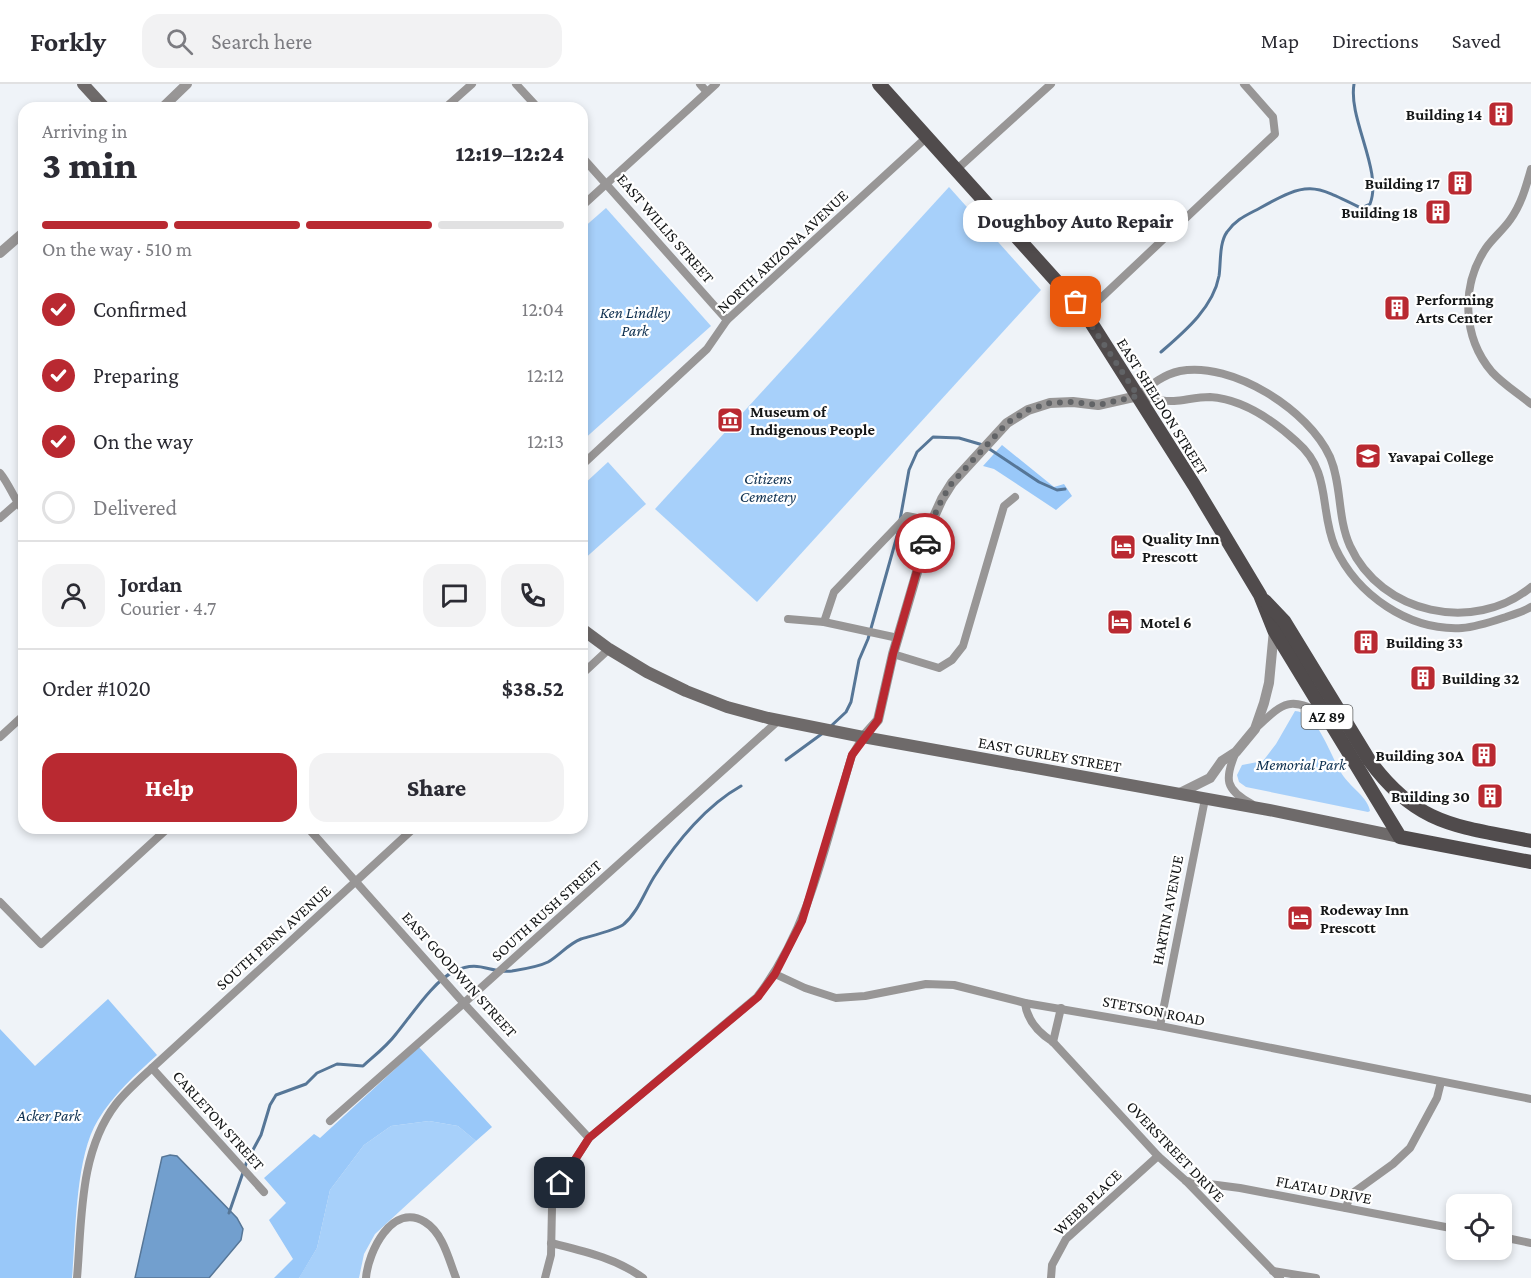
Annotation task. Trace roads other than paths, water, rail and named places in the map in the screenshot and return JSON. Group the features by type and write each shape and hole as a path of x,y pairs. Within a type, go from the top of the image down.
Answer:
{"main road":[{"path":"83,84 100,102"},
{"name":"EAST SHELDON STREET","path":"879,84 1085,313 1194,485 1260,595 1274,630 1400,837"},
{"name":"EAST SHELDON STREET","path":"1260,595 1284,621 1369,760 1384,781 1402,799 1427,815 1455,826 1531,841"},
{"name":"EAST GURLEY STREET","path":"588,633 647,672 686,691 728,707 779,720 1269,810 1531,862"}],"street":[{"path":"168,102 188,84"},
{"path":"452,102 472,84"},
{"path":"516,84 532,102"},
{"path":"700,84 707,92"},
{"path":"588,200 716,84"},
{"path":"956,170 1050,84"},
{"path":"1085,313 1275,134 1273,117 1244,84"},
{"name":"NORTH ARIZONA AVENUE","path":"588,459 707,349 727,320 927,137"},
{"name":"EAST WILLIS STREET","path":"588,164 727,320"},
{"path":"1531,169 1519,206 1479,259 1471,280 1468,313 1478,348 1491,370 1506,386 1531,404"},
{"path":"0,253 18,236"},
{"path":"1138,396 1156,380 1178,371 1196,369 1218,372 1243,381 1266,392 1286,406 1310,428 1329,456 1336,476 1342,527 1350,548 1373,578 1389,592 1413,605 1439,613 1465,614 1491,608 1519,597 1531,587"},
{"path":"545,1278 551,1256 552,1207 560,1183 589,1138 758,997 775,974 802,921 852,755 863,737 878,720 893,654 932,521 952,483 1007,423 1028,410 1050,403 1073,402 1098,405 1138,396 1173,401 1190,397 1213,397 1237,403 1261,414 1299,443 1315,464 1324,489 1328,520 1335,547 1354,577 1374,598 1400,615 1436,627 1461,628 1483,625 1531,607"},
{"path":"0,473 18,497"},
{"path":"893,654 939,668 952,660 963,646 1004,506 1015,497"},
{"path":"0,518 18,502"},
{"path":"824,622 834,592 907,516 932,521"},
{"path":"788,619 824,622 898,638"},
{"path":"1255,729 1269,683 1274,630"},
{"path":"588,668 609,649"},
{"path":"1269,810 1250,804 1234,794 1228,782 1229,768 1236,752 1255,729 1284,705 1305,704 1327,717"},
{"path":"0,737 18,720"},
{"name":"SOUTH RUSH STREET","path":"330,1120 779,720"},
{"path":"1178,794 1210,778 1222,761 1236,752"},
{"name":"HARTIN AVENUE","path":"1160,1026 1205,799"},
{"path":"0,902 41,944 161,834"},
{"name":"EAST GOODWIN STREET","path":"314,834 464,1003 589,1138"},
{"name":"SOUTH PENN AVENUE","path":"77,1278 84,1196 93,1145 116,1104 152,1068 408,834"},
{"name":"STETSON ROAD","path":"775,974 805,988 836,998 865,996 926,984 954,985 1025,1004 1061,1008 1160,1026 1531,1099"},
{"name":"OVERSTREET DRIVE","path":"1025,1004 1027,1016 1043,1036 1053,1042 1158,1156 1280,1278"},
{"path":"1053,1042 1061,1008"},
{"name":"CARLETON STREET","path":"152,1068 264,1192"},
{"path":"1346,1208 1350,1195 1393,1164 1410,1148 1437,1098 1441,1082"},
{"name":"WEBB PLACE","path":"1051,1278 1052,1265 1066,1239 1158,1156"},
{"name":"FLATAU DRIVE","path":"1185,1181 1240,1188 1446,1227"},
{"path":"366,1278 371,1252 382,1234 396,1221 412,1217 426,1222 438,1235 456,1278"},
{"path":"1512,1240 1531,1243"},
{"path":"551,1243 588,1252 618,1263 643,1278"},
{"path":"1273,1271 1316,1278"}],"waterway":[{"path":"1161,352 1196,318 1211,299 1219,276 1224,237 1230,228 1246,215 1289,193 1310,189 1332,194 1361,208 1370,204 1373,191 1372,176 1353,98 1354,84"},
{"path":"900,520 909,470 917,452 933,437 959,438 983,445"},
{"path":"988,448 1039,482 1057,490 1065,489"},
{"path":"830,727 846,712 851,702 859,660 868,639 899,529"},
{"path":"786,760 823,733"},
{"path":"229,1213 247,1161 261,1135 270,1105 276,1095 306,1084 317,1073 337,1064 363,1066 392,1038 431,990 455,971 471,966 497,971 535,967 548,962 576,941 621,926 634,913 656,874 683,837 716,803 741,786"}],"place":[{"name":"Building 14","path":"1501,114"},
{"name":"Building 17","path":"1460,183"},
{"name":"Building 18","path":"1438,212"},
{"name":"Doughboy Auto Repair","path":"1076,302"},
{"name":"Performing Arts Center","path":"1397,308"},
{"name":"Museum of Indigenous People","path":"730,420"},
{"name":"Yavapai College","path":"1368,456"},
{"name":"Quality Inn Prescott","path":"1123,547"},
{"name":"Motel 6","path":"1120,622"},
{"name":"Building 33","path":"1366,642"},
{"name":"Building 32","path":"1423,678"},
{"name":"Building 30A","path":"1484,755"},
{"name":"Building 30","path":"1490,796"},
{"name":"Rodeway Inn Prescott","path":"1300,918"}],"park label":[{"name":"Ken Lindley Park","path":"635,321"},
{"name":"Citizens Cemetery","path":"768,487"},
{"name":"Memorial Park","path":"1301,764"},
{"name":"Acker Park","path":"49,1115"}]}
